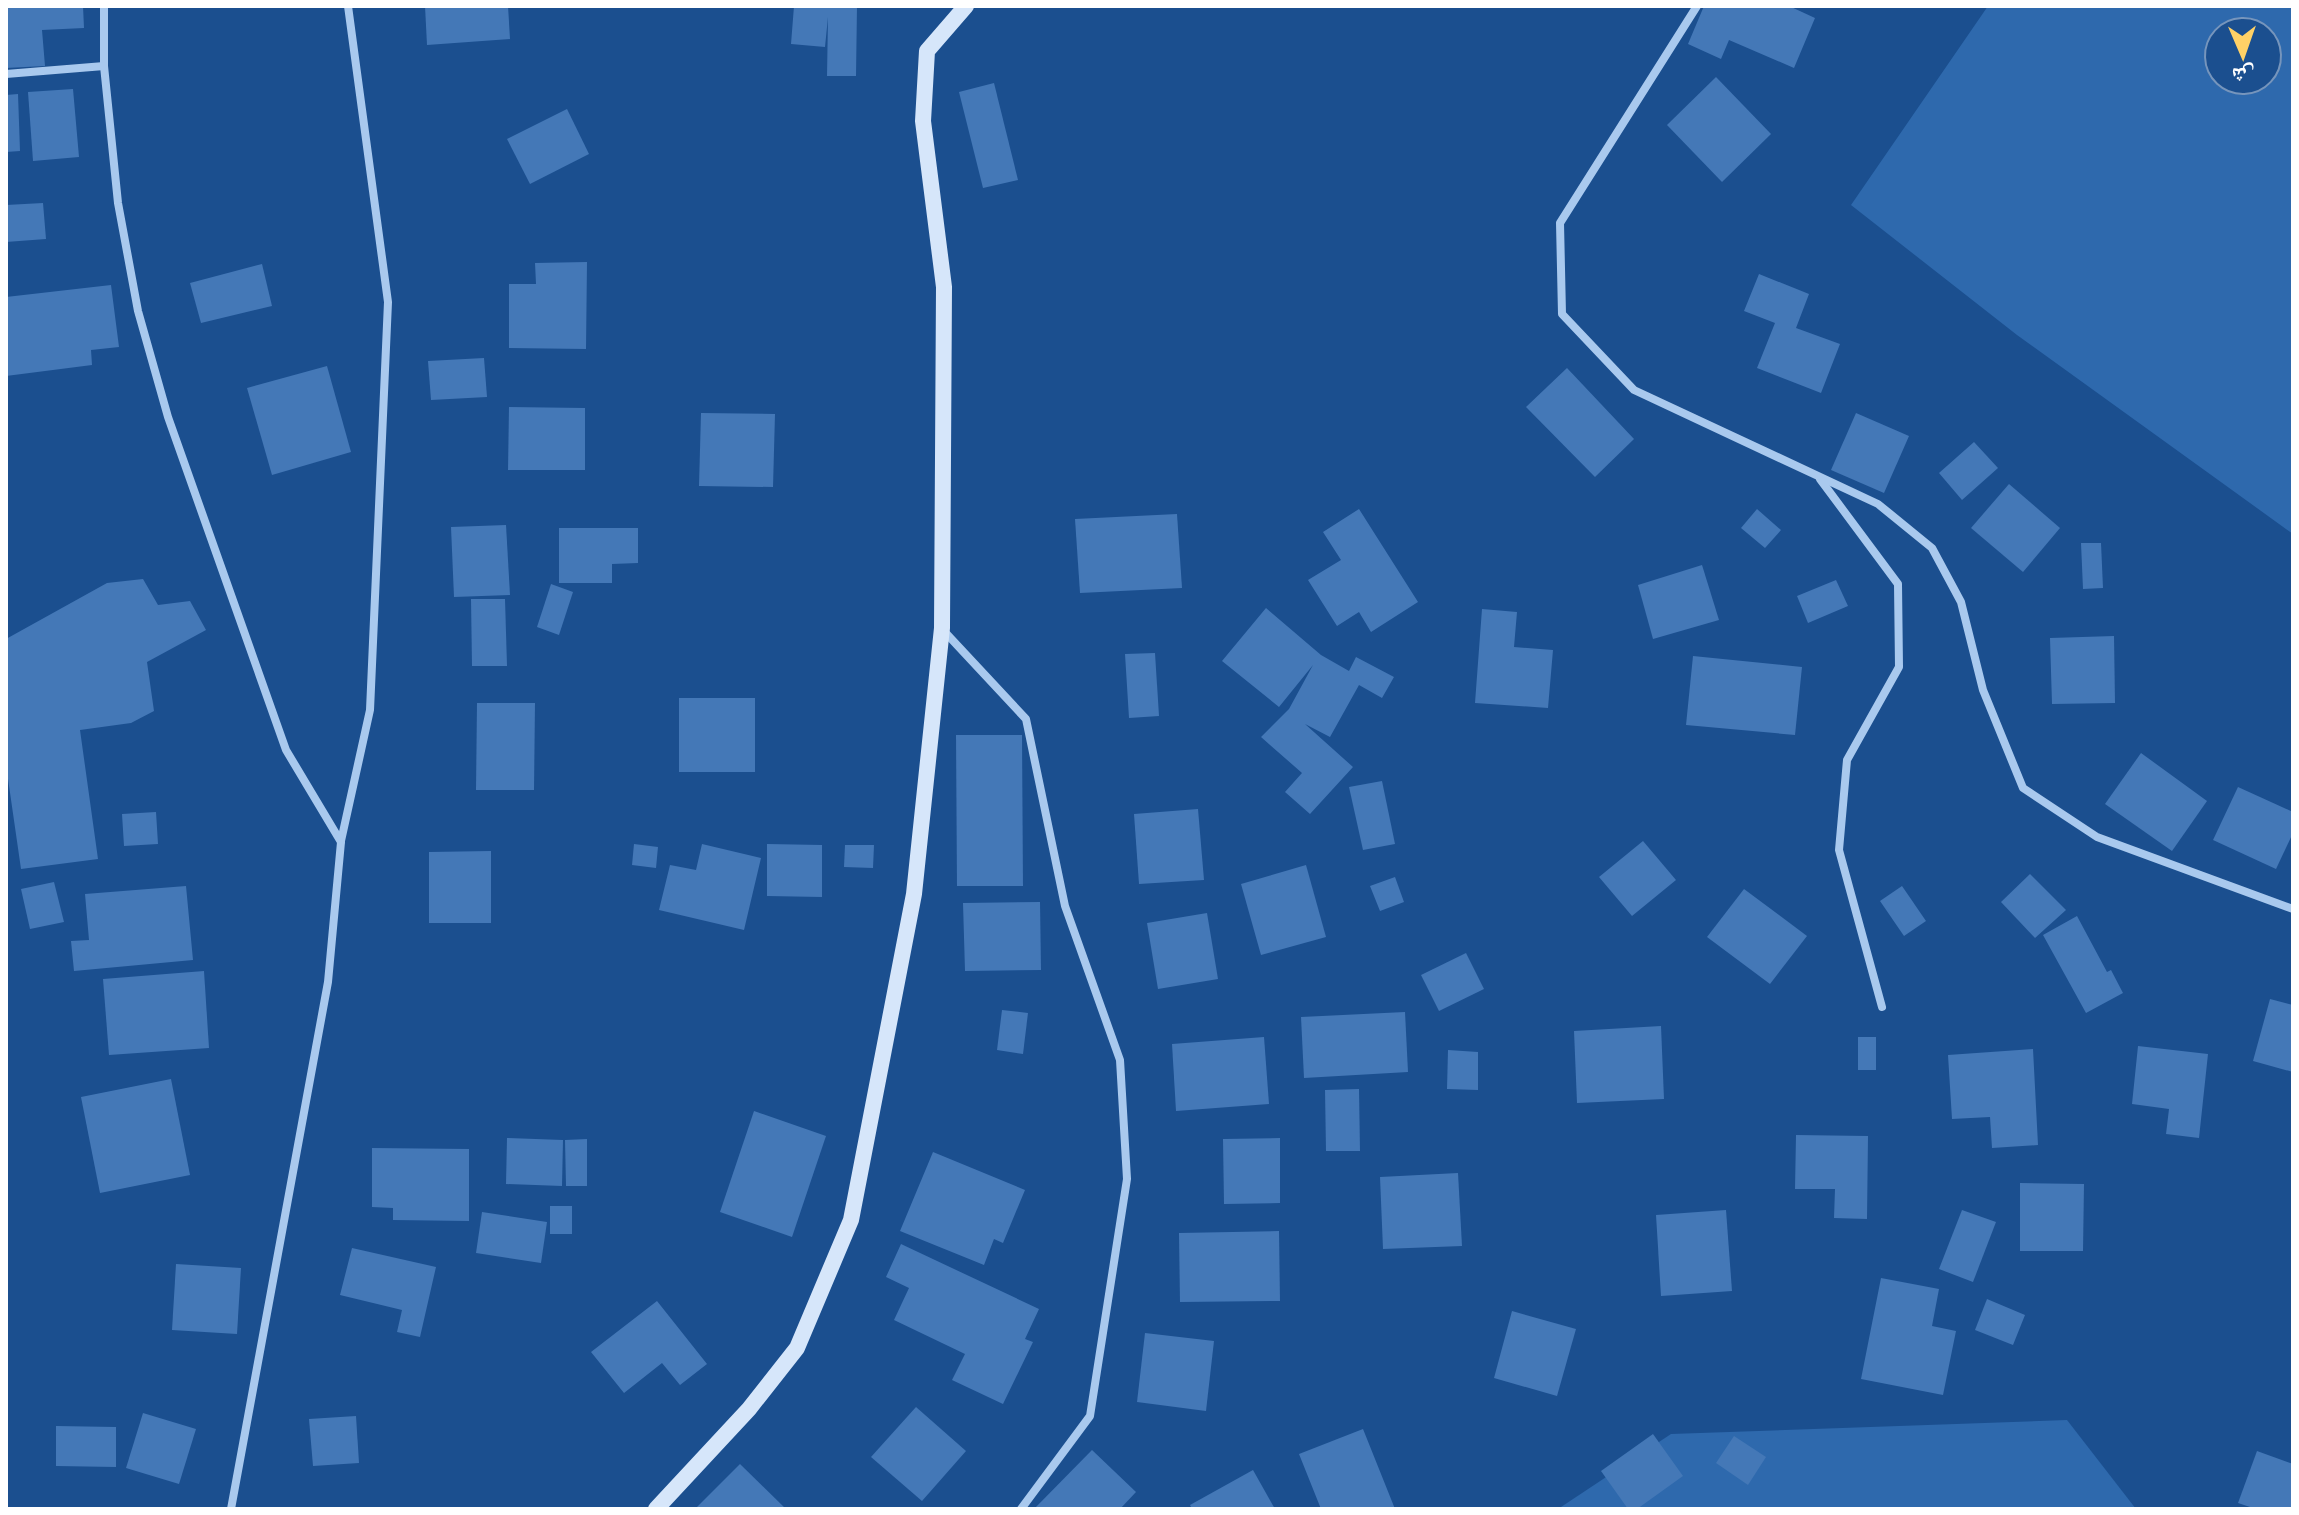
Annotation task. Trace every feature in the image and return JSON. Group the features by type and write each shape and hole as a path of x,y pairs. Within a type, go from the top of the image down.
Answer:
{"main road":[{"path":"656,1509 749,1409 797,1348 851,1220 914,894 942,628 944,287 923,121 927,51 966,6"}],"street":[{"path":"104,6 104,66 118,203 138,311 168,417 286,750 341,842"},
{"path":"231,1509 328,982 341,842 370,710 388,302 348,6"},
{"path":"1697,6 1560,223 1562,314 1634,390 1878,504 1932,548 1961,602 1983,690 2023,788 2097,837 2293,909"},
{"path":"6,74 104,66"},
{"path":"1817,475 1898,584 1899,667 1847,760 1839,850 1882,1007"},
{"path":"942,628 1026,719 1065,906 1120,1060 1127,1179 1090,1416 1021,1509"}],"shaded area":[{"path":"1988,6 2293,6 2293,534 2017,335 1851,205"},
{"path":"2067,1420 2136,1509 1558,1509 1671,1434"}],"building":[{"path":"6,6 83,6 84,28 42,30 45,66 6,68"},
{"path":"425,6 508,6 510,39 427,45"},
{"path":"794,6 857,6 856,76 827,76 828,17 825,47 791,44"},
{"path":"1704,6 1789,6 1815,18 1794,68 1729,40 1721,59 1688,44"},
{"path":"1716,77 1771,134 1722,182 1667,125"},
{"path":"994,83 1018,180 983,188 959,92"},
{"path":"73,89 79,157 33,161 28,92"},
{"path":"18,94 20,151 6,152 6,95"},
{"path":"567,109 589,154 530,184 507,139"},
{"path":"43,203 46,239 6,242 6,205"},
{"path":"587,262 586,349 509,348 509,284 536,284 535,263"},
{"path":"262,264 272,306 201,323 190,283"},
{"path":"1759,274 1809,294 1796,328 1840,344 1821,393 1757,368 1775,323 1744,311"},
{"path":"111,285 119,347 91,350 92,365 6,376 6,297"},
{"path":"484,358 487,397 431,400 428,361"},
{"path":"327,366 351,452 272,475 247,388"},
{"path":"1567,368 1634,439 1595,477 1526,407"},
{"path":"509,407 585,408 585,470 508,470"},
{"path":"701,413 775,414 773,487 699,486"},
{"path":"1856,413 1909,436 1884,493 1831,470"},
{"path":"1974,442 1998,468 1962,500 1939,473"},
{"path":"2009,484 2060,528 2023,572 1971,528"},
{"path":"1359,509 1418,602 1371,632 1359,612 1337,626 1308,580 1341,560 1323,532"},
{"path":"1757,509 1781,530 1765,548 1741,528"},
{"path":"1177,514 1182,588 1080,593 1075,519"},
{"path":"506,525 510,595 454,597 451,527"},
{"path":"559,528 638,528 638,563 612,564 612,583 559,583"},
{"path":"2081,543 2101,543 2103,588 2083,589"},
{"path":"1702,565 1719,620 1653,639 1638,585"},
{"path":"143,579 158,605 190,601 206,630 147,662 154,711 131,723 80,730 98,859 21,869 6,765 6,639 107,583"},
{"path":"1836,580 1848,606 1808,623 1797,596"},
{"path":"551,584 573,592 559,635 537,627"},
{"path":"471,599 505,599 507,666 472,666"},
{"path":"1266,608 1321,655 1349,671 1356,657 1394,677 1382,698 1359,685 1330,737 1305,724 1353,767 1310,814 1285,792 1302,773 1261,737 1289,709 1313,665 1279,707 1222,661"},
{"path":"1482,609 1517,612 1514,647 1553,650 1548,708 1475,703"},
{"path":"2114,636 2115,703 2052,704 2050,638"},
{"path":"1155,653 1159,716 1129,718 1125,654"},
{"path":"1693,656 1802,667 1795,735 1686,725"},
{"path":"679,698 755,698 755,772 679,772"},
{"path":"477,703 535,703 534,790 476,790"},
{"path":"956,735 1022,735 1023,886 957,886"},
{"path":"2141,753 2207,801 2172,851 2105,804"},
{"path":"1382,781 1395,844 1363,850 1349,787"},
{"path":"2238,787 2293,812 2293,833 2276,869 2213,840"},
{"path":"1198,809 1204,880 1139,884 1134,814"},
{"path":"156,812 158,844 124,846 122,814"},
{"path":"1643,841 1676,880 1632,916 1599,877"},
{"path":"634,844 658,847 656,868 632,865"},
{"path":"702,844 761,858 744,930 659,910 670,865 696,870"},
{"path":"767,844 822,845 822,897 767,896"},
{"path":"845,845 874,845 873,868 844,867"},
{"path":"491,851 491,923 429,923 429,852"},
{"path":"1306,865 1326,937 1261,955 1241,884"},
{"path":"2030,874 2066,910 2035,938 2001,902"},
{"path":"1395,877 1404,902 1380,911 1370,886"},
{"path":"54,882 64,922 30,929 21,889"},
{"path":"186,886 193,960 74,971 71,941 89,940 85,894"},
{"path":"1902,886 1926,921 1904,936 1880,901"},
{"path":"1744,889 1807,936 1770,984 1707,937"},
{"path":"1040,902 1041,970 965,971 963,903"},
{"path":"1207,913 1218,979 1158,989 1147,923"},
{"path":"2077,916 2107,972 2111,970 2123,993 2086,1013 2043,935"},
{"path":"1466,953 1484,989 1439,1011 1421,975"},
{"path":"204,971 209,1048 109,1055 103,979"},
{"path":"2270,999 2293,1005 2293,1072 2253,1061"},
{"path":"1002,1010 1028,1013 1023,1054 997,1050"},
{"path":"1405,1012 1408,1072 1304,1078 1301,1017"},
{"path":"1661,1026 1664,1099 1577,1103 1574,1031"},
{"path":"1264,1037 1269,1104 1176,1111 1172,1044"},
{"path":"1858,1037 1876,1037 1876,1070 1858,1070"},
{"path":"2138,1046 2208,1054 2199,1138 2166,1134 2169,1109 2132,1104"},
{"path":"2033,1049 2038,1145 1992,1148 1990,1117 1952,1119 1948,1055"},
{"path":"1448,1050 1478,1052 1478,1090 1447,1089"},
{"path":"171,1079 190,1175 100,1193 81,1097"},
{"path":"1359,1089 1360,1151 1326,1151 1325,1090"},
{"path":"754,1111 826,1136 792,1237 720,1212"},
{"path":"1796,1135 1868,1136 1867,1219 1834,1218 1835,1189 1795,1189"},
{"path":"507,1138 563,1140 562,1186 506,1184"},
{"path":"1280,1138 1280,1203 1224,1204 1223,1139"},
{"path":"587,1139 587,1186 566,1186 565,1140"},
{"path":"372,1148 469,1149 469,1221 393,1220 393,1208 372,1207"},
{"path":"933,1152 1025,1190 1003,1243 994,1239 984,1265 900,1231"},
{"path":"1458,1173 1462,1246 1383,1249 1380,1177"},
{"path":"2020,1183 2084,1184 2083,1251 2020,1251"},
{"path":"550,1206 572,1206 572,1234 550,1234"},
{"path":"1726,1210 1732,1291 1661,1296 1656,1215"},
{"path":"1962,1210 1996,1222 1973,1282 1939,1269"},
{"path":"482,1212 547,1222 541,1263 476,1253"},
{"path":"1279,1231 1280,1301 1180,1302 1179,1233"},
{"path":"901,1244 1039,1309 1025,1339 1033,1342 1003,1404 952,1380 965,1354 894,1320 909,1288 886,1277"},
{"path":"352,1248 436,1267 420,1337 397,1332 402,1310 340,1295"},
{"path":"176,1264 241,1268 237,1334 172,1330"},
{"path":"1881,1278 1939,1289 1932,1326 1956,1331 1943,1395 1861,1379"},
{"path":"1987,1299 2025,1315 2013,1345 1975,1330"},
{"path":"657,1301 707,1364 680,1385 662,1363 624,1393 591,1352"},
{"path":"1512,1311 1576,1329 1557,1396 1494,1378"},
{"path":"1145,1333 1214,1341 1206,1411 1137,1402"},
{"path":"916,1407 966,1451 922,1501 871,1457"},
{"path":"143,1413 196,1429 179,1484 126,1468"},
{"path":"356,1416 359,1463 313,1466 309,1419"},
{"path":"56,1426 116,1427 116,1467 56,1466"},
{"path":"1363,1429 1395,1509 1321,1509 1299,1454"},
{"path":"1653,1434 1683,1476 1637,1509 1628,1509 1601,1471"},
{"path":"1734,1436 1766,1457 1748,1485 1716,1463"},
{"path":"1092,1450 1136,1492 1120,1509 1034,1509"},
{"path":"2257,1451 2293,1464 2293,1509 2256,1509 2238,1503"},
{"path":"740,1464 786,1509 695,1509"},
{"path":"1253,1470 1275,1509 1192,1509 1190,1505"}]}
